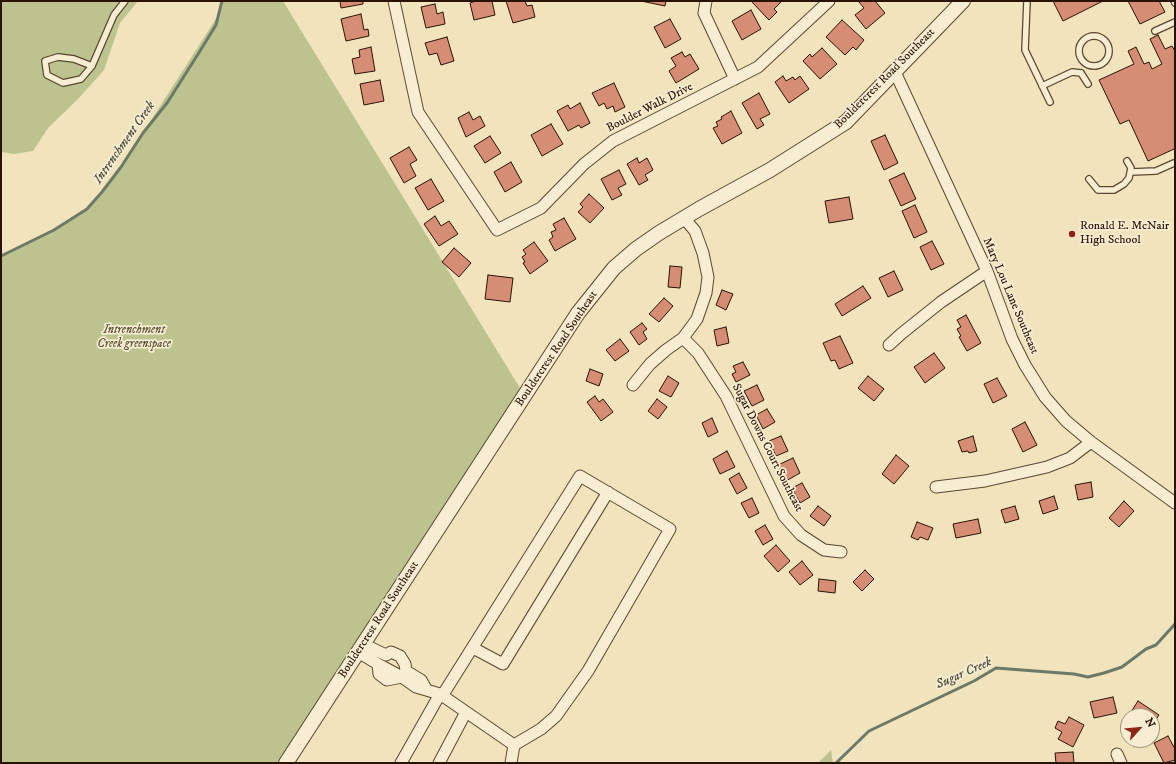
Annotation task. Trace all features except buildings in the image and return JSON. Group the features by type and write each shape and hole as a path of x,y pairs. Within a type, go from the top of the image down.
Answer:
{"street":[{"name":"Boulder Walk Drive","path":"394,1 418,112 497,230 541,208 584,164 613,141 758,67 829,1"},
{"path":"706,1 704,13 735,79"},
{"name":"Bouldercrest Road Southeast","path":"286,763 578,313 614,268 636,249 684,218 764,174 831,133 846,122 963,1"},
{"name":"Mary Lou Lane Southeast","path":"895,72 986,271 1012,339 1025,365 1045,396 1066,421 1091,442 1175,503"},
{"path":"633,385 650,364 683,338 697,319 706,293 708,278 703,254 695,231 684,218"},
{"path":"889,345 941,302 986,271"},
{"name":"Sugar Downs Court Southeast","path":"683,338 698,353 726,396 784,516 801,535 824,550 841,552"},
{"path":"936,487 985,481 1047,467 1070,458 1091,442"},
{"path":"401,763 441,695 580,476 670,529 588,671 556,716 541,729 514,745 511,763"},
{"path":"472,648 503,664 608,492"},
{"path":"360,648 378,664 404,674 416,687 441,695 514,745"},
{"path":"360,648 386,655 390,652 400,656 405,664 404,674"},
{"path":"439,763 466,712"}],"lane":[{"path":"92,66 58,57 45,61 47,75 63,83 81,79 92,66 114,15 125,1"},
{"path":"1027,1 1025,50 1050,102"},
{"path":"1155,32 1175,22"},
{"path":"1093,37 1103,39 1109,51 1106,60 1103,63 1094,66 1086,63 1080,55 1081,45 1084,41 1093,37"},
{"path":"1081,73 1086,63"},
{"path":"1042,86 1072,72 1081,73"},
{"path":"1081,73 1088,84"},
{"path":"1127,161 1131,172"},
{"path":"1131,172 1156,171 1174,163"},
{"path":"1089,179 1098,190 1114,190 1124,184 1131,172"}],"green space":[{"path":"1,1 138,1 120,23 104,70 79,98 48,128 33,151 14,154 1,152"},
{"name":"Intrenchment Creek greenspace","path":"223,1 283,1 520,388 288,763 1,763 1,256 43,236 86,210 103,193 219,14"},
{"path":"831,750 833,763 818,763"}],"waterway":[{"name":"Intrenchment Creek","path":"1,256 54,230 87,209 102,192 121,167 143,133 167,103 200,51 216,25 222,1"},
{"name":"Sugar Creek","path":"836,763 869,731 974,681 996,668 1074,674 1088,677 1122,667 1146,649 1156,645 1175,624"}],"place":[{"name":"Ronald E. McNair High School","path":"1072,234"}]}
